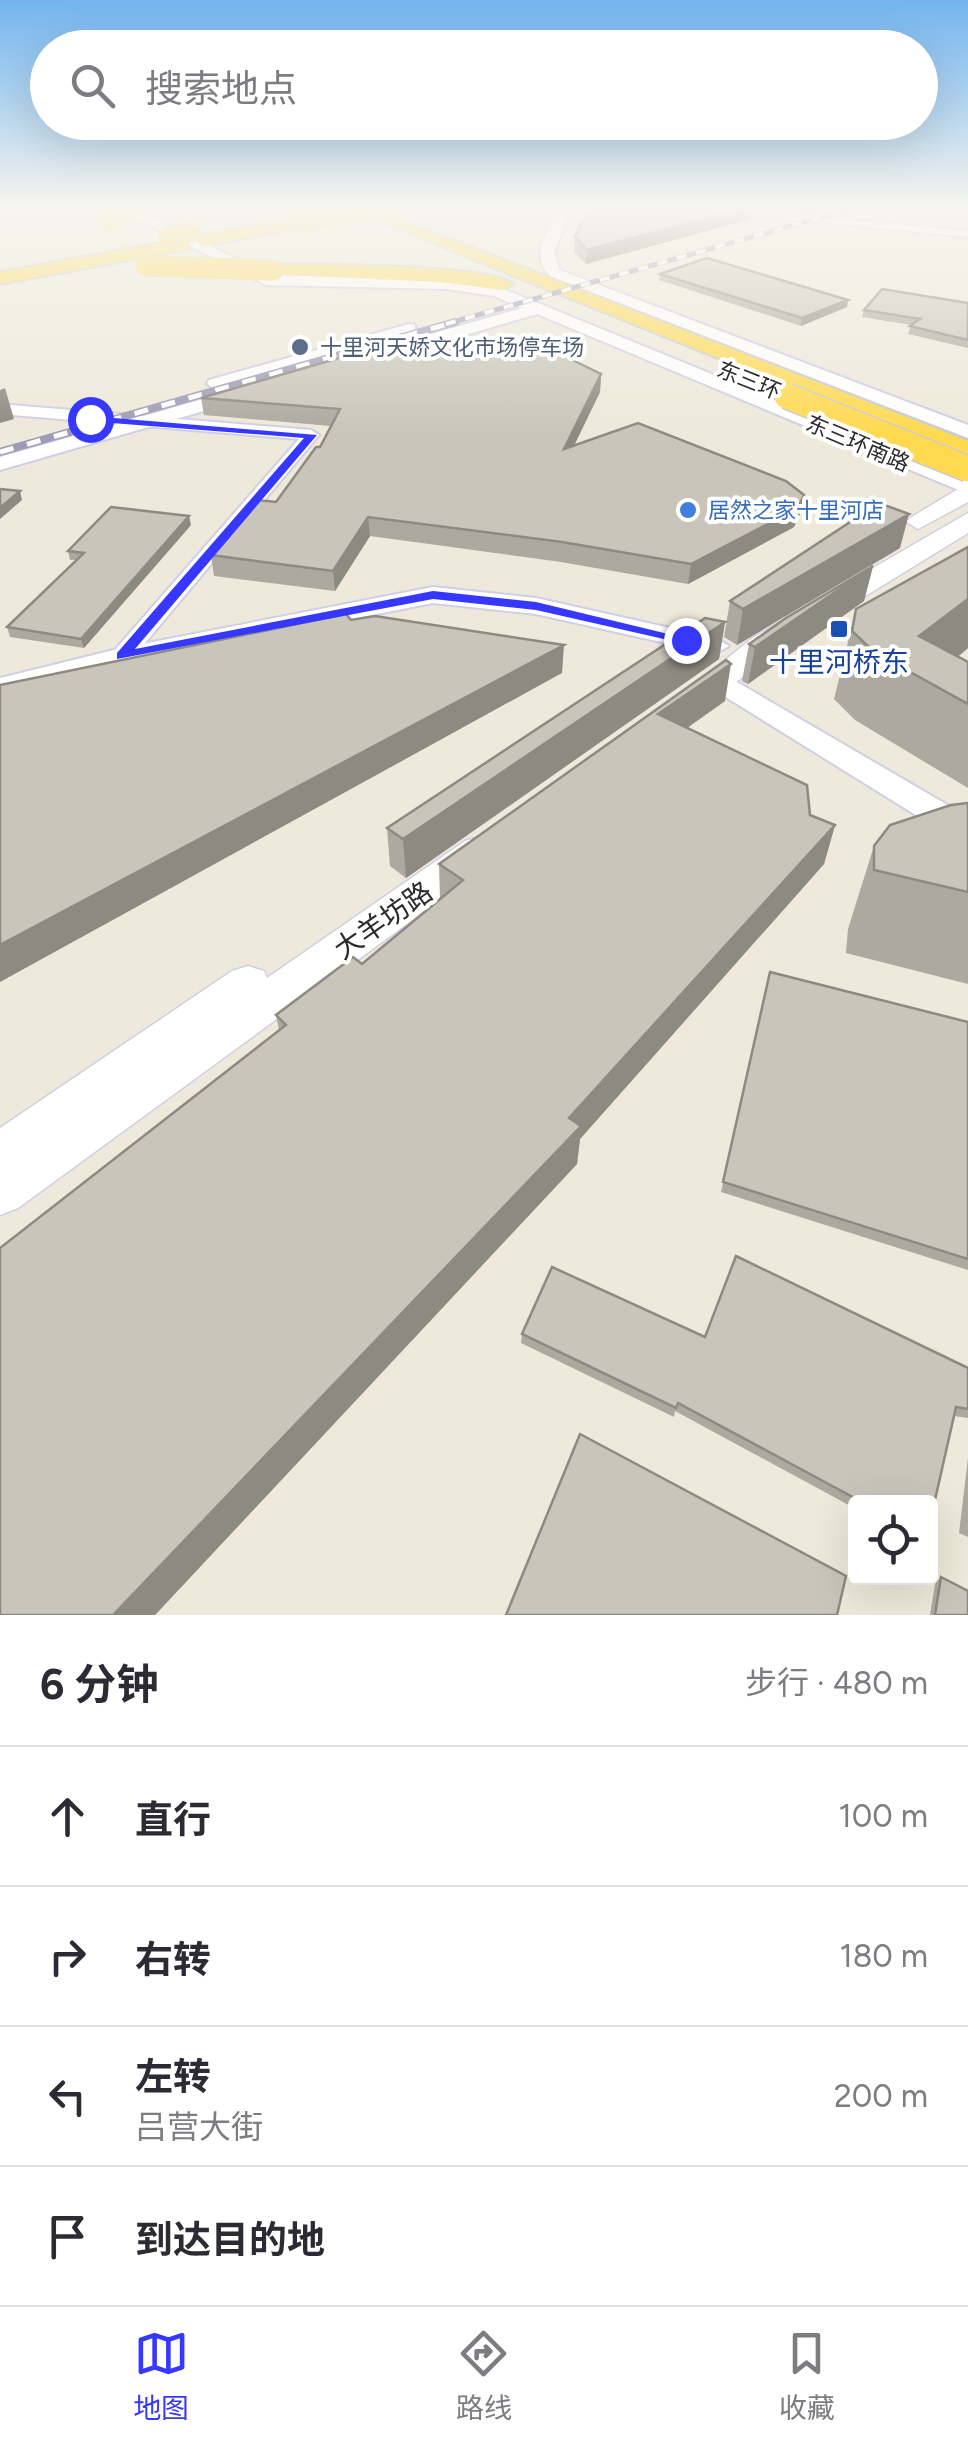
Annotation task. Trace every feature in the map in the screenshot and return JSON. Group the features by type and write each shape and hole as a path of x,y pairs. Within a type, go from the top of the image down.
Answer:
{"highway":[{"path":"481,282 527,299"},
{"path":"486,282 527,299"},
{"path":"530,282 619,320 772,358"},
{"name":"东三环","path":"527,299 619,320 797,392 968,451"},
{"path":"619,320 694,374"},
{"name":"东三环","path":"797,392 963,478"}],"main road":[{"path":"719,663 739,631 963,478"},
{"path":"660,710 719,663 765,644 968,521"},
{"name":"大羊坊路","path":"0,1156 496,825 0,1191"}],"street":[{"name":"东三环南路","path":"373,282 447,284 527,299 694,374 963,478"},
{"name":"东三环南路","path":"577,282 968,432"},
{"path":"0,444 527,299"},
{"path":"0,464 527,299"},
{"path":"0,408 312,435 122,656"},
{"path":"0,687 122,656 433,595 536,606 719,663 968,832"}],"building":[{"path":"687,282 789,282 848,300 802,318"},
{"path":"882,289 968,303 968,340 910,326 920,319 864,310"},
{"path":"408,338 554,351 601,374 564,449 638,423 786,481 804,495 798,508 691,564 562,542 368,517 333,571 211,555 257,500 276,502 316,447 320,447 340,409 201,398"},
{"path":"0,489 20,491 0,508"},
{"path":"879,503 909,514 743,609 730,601"},
{"path":"111,507 189,516 81,639 7,627 84,553 68,551"},
{"path":"968,547 968,599 919,636 968,662 968,704 874,652 852,631 856,609"},
{"path":"873,566 755,647 749,644 786,618"},
{"path":"346,614 351,620 375,616 564,645 0,945 0,685"},
{"path":"705,618 725,622 403,839 387,828"},
{"path":"726,660 731,664 658,714 807,785 810,815 835,825 569,1118 581,1126 113,1615 0,1615 0,1248 286,1025 276,1015 353,957 362,964 463,880 439,864"},
{"path":"968,803 968,892 874,870 874,846 890,825"},
{"path":"770,972 968,1022 968,1259 723,1182"},
{"path":"736,1256 968,1368 968,1409 956,1407 936,1495 849,1495 678,1403 676,1408 522,1334 552,1267 705,1337"},
{"path":"580,1434 846,1576 837,1615 506,1615"},
{"path":"941,1577 968,1591 968,1615 935,1615"}],"railway":[{"path":"446,324 592,282"},
{"path":"0,452 455,322"}],"place":[{"name":"十里河天娇文化市场停车场","path":"300,347"},
{"name":"居然之家十里河店","path":"688,510"},
{"name":"十里河桥东","path":"839,629"}],"route":[{"path":"90,419 312,435 122,656 433,595 536,606 686,640"}]}
